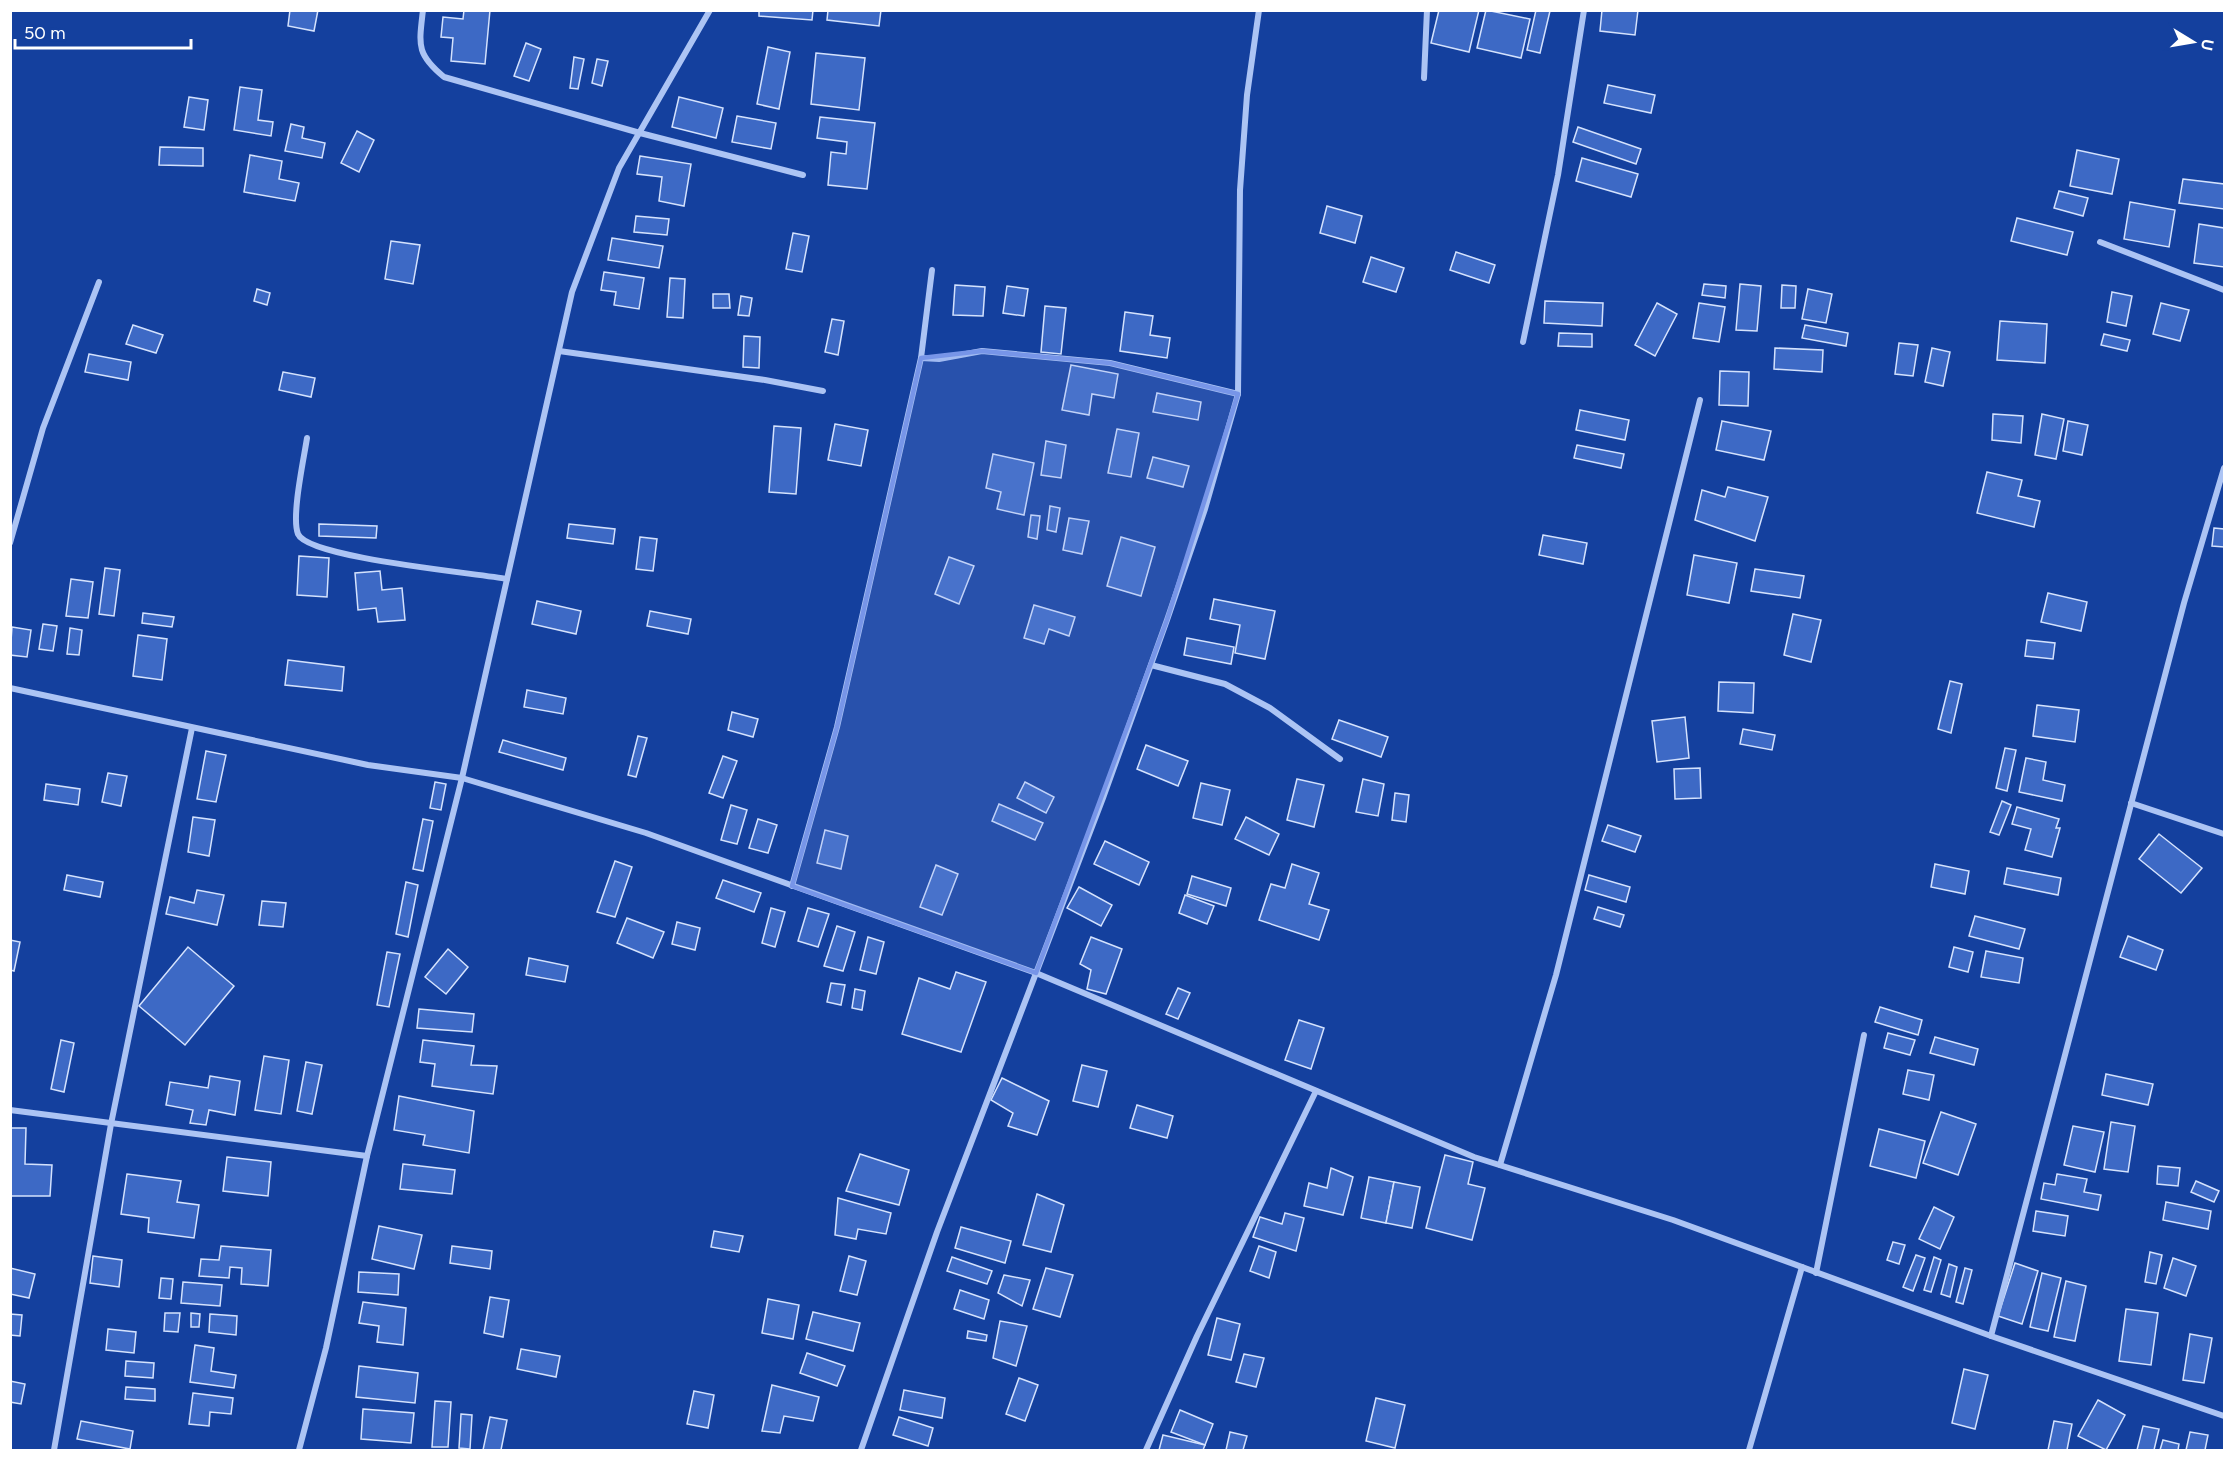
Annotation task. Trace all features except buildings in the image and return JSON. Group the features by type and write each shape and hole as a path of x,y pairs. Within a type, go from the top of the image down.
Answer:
{"street":[{"path":"423,10 420,50 426,62 444,77 640,133 803,175"},
{"path":"299,1450 326,1348 367,1156 462,778 572,292 619,168 710,10"},
{"path":"861,1450 937,1232 1103,798 1151,665 1204,509 1238,394 1240,190 1247,96 1259,10"},
{"path":"1424,78 1427,10"},
{"path":"1523,342 1558,175 1584,10"},
{"path":"2100,242 2224,290"},
{"path":"792,886 837,727 921,358 932,270"},
{"path":"10,543 43,428 99,282"},
{"path":"559,351 765,380 823,391"},
{"path":"921,358 939,359 982,351 1110,363 1238,394"},
{"path":"1500,1165 1556,975 1700,400"},
{"path":"307,438 296,511 297,532 302,541 321,549 360,558 507,579"},
{"path":"1991,1336 2184,603 2224,468"},
{"path":"1151,665 1225,684 1270,708 1340,759"},
{"path":"10,688 368,765 462,778 646,833 1036,973 1474,1157 1673,1220 1991,1336 2224,1416"},
{"path":"54,1450 111,1124 192,728"},
{"path":"2131,803 2224,834"},
{"path":"1816,1273 1864,1035"},
{"path":"1146,1450 1197,1336 1316,1091"},
{"path":"10,1110 367,1156"},
{"path":"1749,1450 1802,1268"}],"highlighted area":[{"path":"982,351 1110,363 1238,394 1167,620 1036,973 792,886 837,727 921,358"}]}
